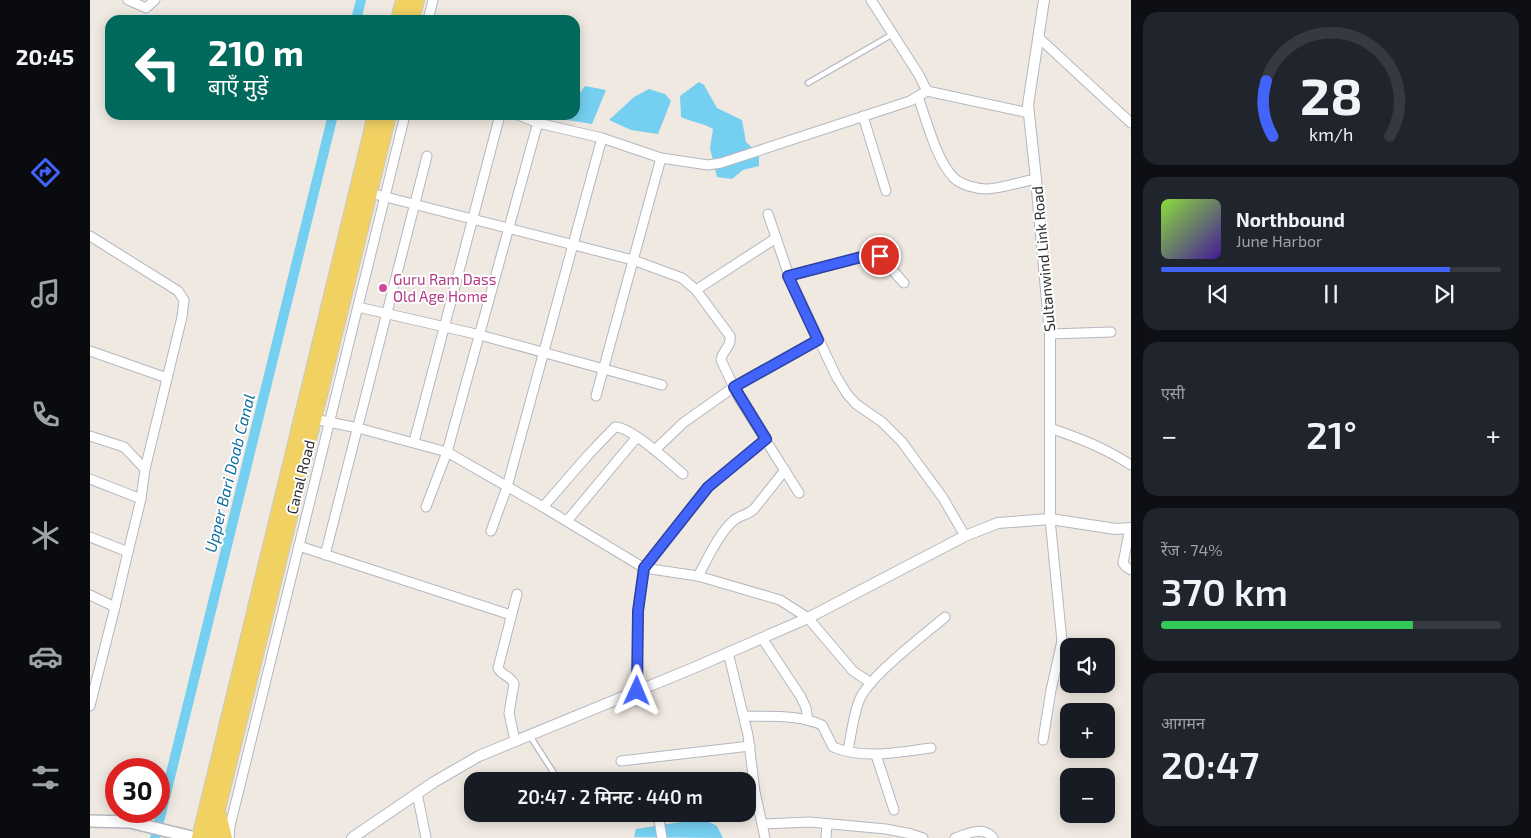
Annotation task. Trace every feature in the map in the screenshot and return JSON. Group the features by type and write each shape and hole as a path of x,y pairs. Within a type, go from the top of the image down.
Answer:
{"main road":[{"path":"399,15 403,0"},
{"path":"413,15 417,0"},
{"name":"Canal Road","path":"197,838 374,120"},
{"name":"Canal Road","path":"211,838 388,120"},
{"path":"218,810 222,834 225,838"},
{"path":"90,821 130,822 197,838"}],"street":[{"path":"128,0 146,8 155,0"},
{"path":"429,15 433,0"},
{"path":"871,0 928,92"},
{"name":"Sultanwind Link Road","path":"1044,0 1028,113 1036,178 1050,334 1050,519"},
{"path":"1038,37 1131,123"},
{"path":"542,120 661,158 708,165 721,164 910,101 928,92 1028,113"},
{"path":"918,97 939,154 948,170 956,179 969,186 986,189 1036,178"},
{"path":"863,116 886,191"},
{"path":"229,838 230,826 405,120"},
{"path":"414,442 446,327 499,120"},
{"path":"426,507 447,452 539,120"},
{"path":"491,531 507,487 602,138"},
{"path":"324,555 427,156"},
{"path":"596,396 661,158"},
{"path":"370,193 633,260 682,278 696,290 730,336 730,344 721,360 734,387 800,493"},
{"path":"768,214 788,276 818,340 847,394 859,407 894,432 943,498 965,536"},
{"path":"90,236 166,283 182,295 184,300 182,317 145,470 141,499 90,706"},
{"path":"696,290 776,238"},
{"path":"788,276 877,253 904,283"},
{"path":"358,307 480,335 662,385"},
{"path":"1050,334 1111,332"},
{"path":"655,450 683,423 734,387 818,340"},
{"path":"90,351 167,378"},
{"path":"314,419 330,421 447,452 544,507 644,568 698,576 780,600 808,618 853,671 871,683"},
{"path":"544,507 612,429 620,426 655,450 683,474"},
{"path":"1050,428 1111,452 1131,465"},
{"path":"90,436 124,447 145,470"},
{"path":"567,521 637,437"},
{"path":"637,691 638,611 644,568 708,487 766,439"},
{"path":"698,576 722,534 734,520 750,514 785,470"},
{"path":"90,479 141,499"},
{"path":"1050,519 1062,638"},
{"path":"352,838 417,793 479,756 808,618 965,536 998,523 1050,519 1116,529 1130,528 1123,556 1126,567 1131,570"},
{"path":"90,537 128,552"},
{"path":"299,546 511,615"},
{"path":"515,741 509,713 514,684 498,668 517,594"},
{"path":"90,595 115,607"},
{"path":"848,751 859,700 871,683 899,656 945,617"},
{"path":"762,638 801,697 806,708 808,720"},
{"path":"1043,740 1060,650"},
{"path":"728,652 750,746 751,772"},
{"path":"744,716 808,720 822,725 833,747 858,754 876,755 931,748"},
{"path":"621,761 750,746"},
{"path":"876,755 894,810"},
{"path":"417,793 426,838"},
{"path":"756,805 763,824 765,838"},
{"path":"659,822 662,838"},
{"path":"763,824 810,822 886,829 923,838"},
{"path":"826,838 827,824"},
{"path":"955,838 980,830 991,834 993,838"}],"lane":[{"path":"808,83 893,34"},
{"path":"530,735 553,772"}],"water":[{"path":"699,82 704,85 717,108 742,120 746,142 759,154 759,166 743,170 732,179 717,177 710,148 713,129 681,117 680,96"},
{"path":"585,86 606,90 592,124 568,120 580,120 580,93"},
{"path":"649,89 665,94 671,101 658,134 631,130 609,120 634,97"},
{"path":"681,822 709,822 717,826 723,838 634,837 636,829"}],"waterway":[{"name":"Upper Bari Doab Canal","path":"357,15 361,0"},
{"name":"Upper Bari Doab Canal","path":"155,838 332,120"}],"place":[{"name":"Guru Ram Dass Old Age Home","path":"383,288"}],"route":[{"path":"637,691 638,611 644,568 708,487 766,439 739,398 734,387 818,340 788,276 877,253 880,256"}]}
